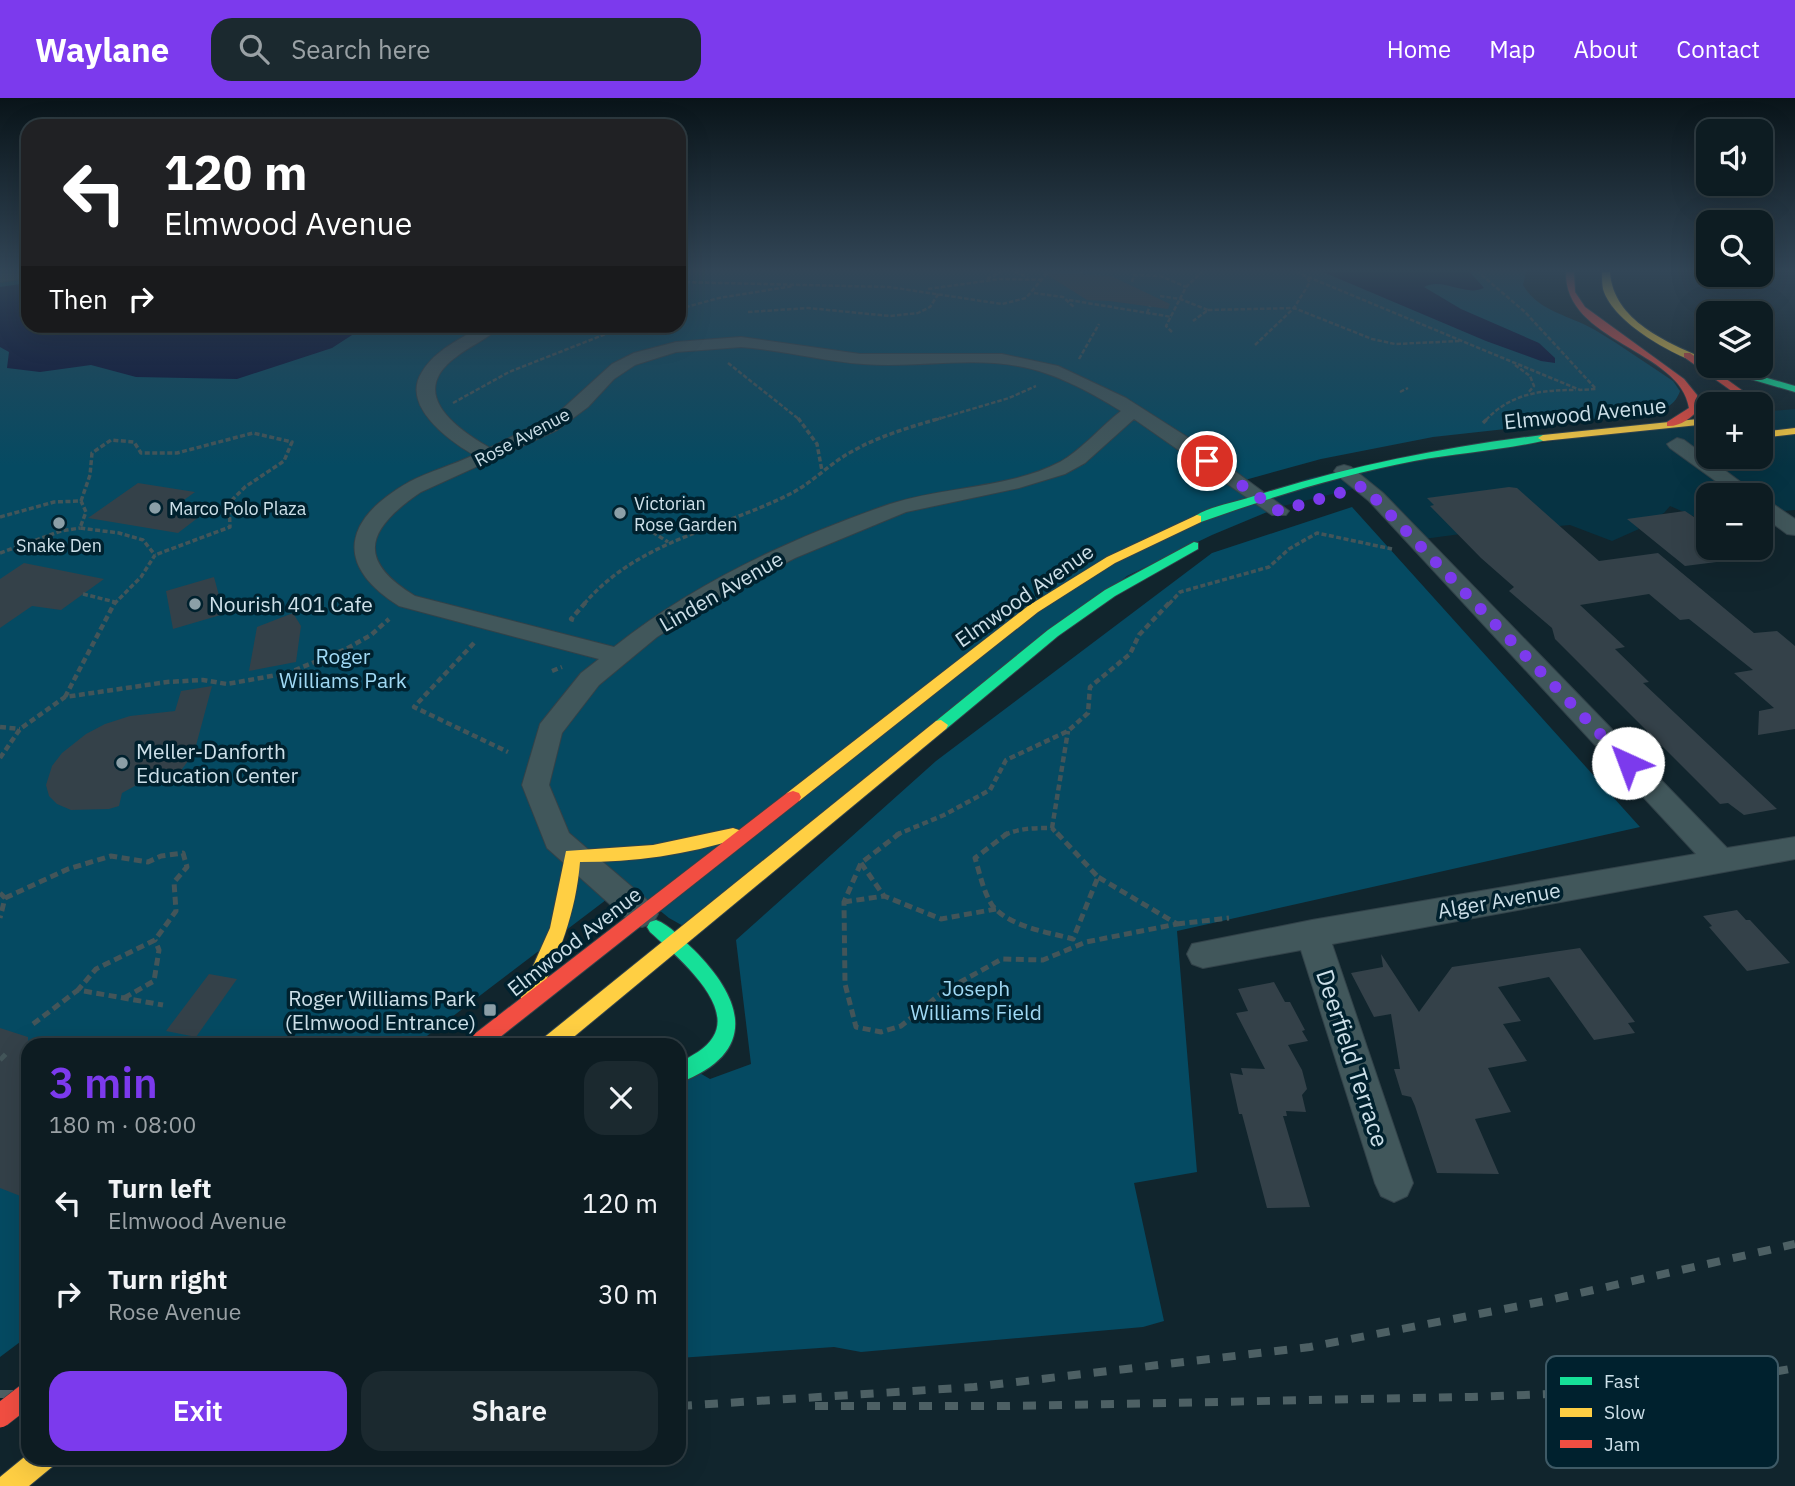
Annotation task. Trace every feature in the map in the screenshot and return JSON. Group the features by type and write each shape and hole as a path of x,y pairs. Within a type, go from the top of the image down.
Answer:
{"main road":[{"path":"1619,337 1692,390 1695,409 1671,424"},
{"path":"1657,337 1737,392"},
{"path":"1687,355 1696,358"},
{"path":"1757,378 1795,389"},
{"name":"Elmwood Avenue","path":"484,1038 764,818 1063,589 1152,537 1256,495 1358,483 1475,446 1696,422"},
{"path":"1773,434 1795,431"},
{"name":"Elmwood Avenue","path":"1670,445 1696,442"},
{"path":"558,1038 1053,633 1129,580 1210,538"},
{"path":"520,1009 544,968 560,928 568,902 572,856 632,855 680,849 716,840 764,818"},
{"path":"642,914 720,994 728,1023 723,1037 715,1049 686,1069"},
{"path":"0,1416 21,1400"},
{"path":"9,1486 34,1465"}],"street":[{"path":"477,337 435,366 426,382 429,405 436,420 454,435 489,456"},
{"name":"Rose Avenue","path":"618,656 418,605 386,589 368,569 362,553 364,537 382,511 415,487 489,456 566,416 609,373 628,362 656,352 695,344 753,341 877,360 1004,359 1061,372 1132,411 1278,511"},
{"name":"Linden Avenue","path":"642,914 572,856 557,840 540,814 535,788 538,755 544,738 563,708 618,656 712,591 805,545 913,504 1028,480 1066,467 1084,455 1112,426 1132,411"},
{"path":"1670,445 1729,483"},
{"path":"1358,483 1424,547 1721,861"},
{"path":"1773,513 1795,529"},
{"name":"Alger Avenue","path":"1203,954 1795,848"},
{"name":"Deerfield Terrace","path":"1312,933 1394,1183"}],"path":[{"path":"445,408 509,372 599,337"},
{"path":"580,622 571,619 592,596 635,562 668,542 791,494 850,452 895,431 1009,398 1061,372 1083,356 1093,337"},
{"path":"1255,345 1264,337"},
{"path":"1366,337 1395,344 1461,341"},
{"path":"1451,337 1580,390"},
{"path":"1483,430 1482,425 1496,407 1528,393 1595,389 1549,337"},
{"path":"695,344 701,350 728,348 727,362 786,407 806,427 818,445 822,471"},
{"path":"1512,362 1530,376 1534,386 1528,393"},
{"path":"1399,392 1408,388"},
{"path":"0,758 20,729 65,697 115,602 141,577 155,555 230,527 229,503 245,487 284,461 292,442 253,433 177,453 141,453 134,442 111,440 92,453 90,475 81,501 86,512 80,528"},
{"path":"0,517 54,502 81,501"},
{"path":"640,524 668,542"},
{"path":"0,553 61,530 80,528 109,531 143,540 155,555"},
{"path":"1098,877 1073,939 1034,929 996,909 983,886 975,858 995,838 1025,828 1052,828 1098,877 1177,924 1086,942 1043,960 1002,959 944,991 901,1026 881,1032 856,1027 845,984 844,902 861,863 893,836 944,815 990,790 1006,760 1068,731 1088,713 1090,687 1130,654 1139,635 1180,592 1269,567 1289,549 1317,533 1399,550 1424,547"},
{"path":"83,594 115,602"},
{"path":"65,697 167,682 203,680 228,684 288,673 346,649 371,635 390,618"},
{"path":"474,642 414,707 508,752"},
{"path":"552,671 562,667"},
{"path":"0,727 20,729"},
{"path":"1052,828 1068,731"},
{"path":"5,898 68,869 111,856 148,862 161,856 183,853 187,867 174,882 176,911 155,940 96,969 78,990 33,1024"},
{"path":"861,863 884,896"},
{"path":"0,893 5,898"},
{"path":"844,902 884,896 941,919 996,909"},
{"path":"0,918 5,898"},
{"path":"124,999 154,981 159,950 155,940"},
{"path":"78,990 163,1005"},
{"path":"0,1060 7,1053"}],"shaded area":[{"path":"0,337 349,337 332,348 237,379 136,377 91,365 40,372 7,368 9,352 0,347"},
{"path":"1476,337 1525,337 1539,343 1555,358 1555,363 1541,361"},
{"path":"1795,409 1795,510 1773,512 1773,483 1696,483 1696,517 1670,506 1664,513 1650,520 1631,521 1639,529 1612,541 1570,525 1537,528 1519,526 1424,539 1369,485 1279,507 1262,494 1312,477 1696,420 1696,469 1773,469 1773,411"}],"green space":[{"name":"Roger Williams Park","path":"0,337 1606,337 1673,381 1680,391 1672,403 1650,413 1433,437 1321,459 1245,480 1279,507 1212,535 1127,576 685,927 669,918 627,884 424,1038 21,1038 21,1341 0,1357"},
{"name":"Joseph Williams Field","path":"1352,507 1640,827 1177,931 1197,1172 1134,1183 1164,1321 1143,1327 861,1352 834,1347 686,1358 686,1065 710,1079 751,1064 736,940 936,761 1212,553"}],"building":[{"name":"Marco Polo Plaza","path":"138,483 195,492 177,505 208,510 178,533 88,518"},
{"path":"1517,488 1599,561 1658,553 1754,633 1777,631 1795,646 1795,729 1758,735 1759,711 1774,708 1734,673 1753,670 1689,619 1680,620 1649,594 1580,605 1625,647 1615,649 1649,682 1643,683 1777,809 1744,815 1728,803 1720,804 1555,639 1552,628 1509,591 1514,587 1430,506 1434,505 1427,498"},
{"path":"1685,511 1696,517 1696,560 1732,560 1685,566 1627,519"},
{"path":"24,563 104,579 61,610 32,606 0,628 0,579"},
{"name":"Nourish 401 Cafe","path":"214,577 224,614 173,629 166,591"},
{"path":"293,613 301,626 296,662 249,671 257,627"},
{"name":"Meller-Danforth Education Center","path":"212,686 194,753 179,773 166,769 122,793 119,806 109,809 71,810 57,804 49,796 46,785 52,766 62,753 86,734 130,716 175,711 181,691"},
{"path":"1737,910 1746,920 1750,920 1790,963 1747,971 1709,927 1712,926 1703,916"},
{"path":"1580,948 1635,1022 1628,1023 1635,1033 1594,1040 1549,977 1498,987 1521,1021 1503,1024 1527,1061 1488,1068 1511,1112 1475,1119 1499,1174 1437,1173 1415,1106 1411,1097 1402,1095 1394,1069 1400,1069 1391,1014 1374,1017 1351,973 1383,967 1381,954 1419,1012 1452,967"},
{"path":"209,974 237,979 196,1037 166,1031"},
{"path":"1274,982 1285,1002 1290,1002 1308,1041 1288,1045 1302,1070 1307,1089 1302,1095 1306,1112 1286,1111 1287,1116 1283,1116 1310,1207 1267,1208 1242,1114 1239,1114 1230,1073 1243,1075 1241,1068 1265,1069 1236,1013 1248,1011 1238,989"},
{"path":"0,1028 28,1038 21,1038 21,1196 0,1188"}],"railway":[{"path":"686,1406 974,1387 1310,1347 1545,1301 1795,1244"},
{"path":"1778,1371 1795,1368"},
{"path":"0,1394 21,1394"},
{"path":"815,1406 1004,1406 1546,1394"}],"traffic: fast":[{"path":"1757,378 1795,389"},
{"path":"1197,519 1282,491 1367,468 1454,450 1543,438"},
{"path":"941,725 1053,633 1110,593 1194,546"},
{"path":"656,927 708,978 726,1011 728,1026 718,1047 686,1070"}],"traffic: slow":[{"path":"1654,337 1696,358"},
{"path":"1543,438 1696,422"},
{"path":"1773,434 1795,431"},
{"path":"793,797 1033,609 1111,560 1197,519"},
{"path":"558,1038 941,725"},
{"path":"529,995 559,928 568,893 572,856 653,851 693,845 733,834"},
{"path":"9,1486 34,1465"}],"traffic: jam":[{"path":"1619,337 1664,367 1681,381 1692,395 1694,409 1671,424"},
{"path":"1687,355 1739,392"},
{"path":"484,1038 793,797"},
{"path":"0,1416 21,1400"}],"place":[{"name":"Marco Polo Plaza","path":"155,508"},
{"name":"Victorian Rose Garden","path":"620,513"},
{"name":"Snake Den","path":"59,523"},
{"name":"Nourish 401 Cafe","path":"195,604"},
{"name":"Meller-Danforth Education Center","path":"122,763"},
{"name":"Roger Williams Park (Elmwood Entrance)","path":"490,1010"}],"route":[{"path":"1207,461 1279,511 1363,486 1628,763"}]}
